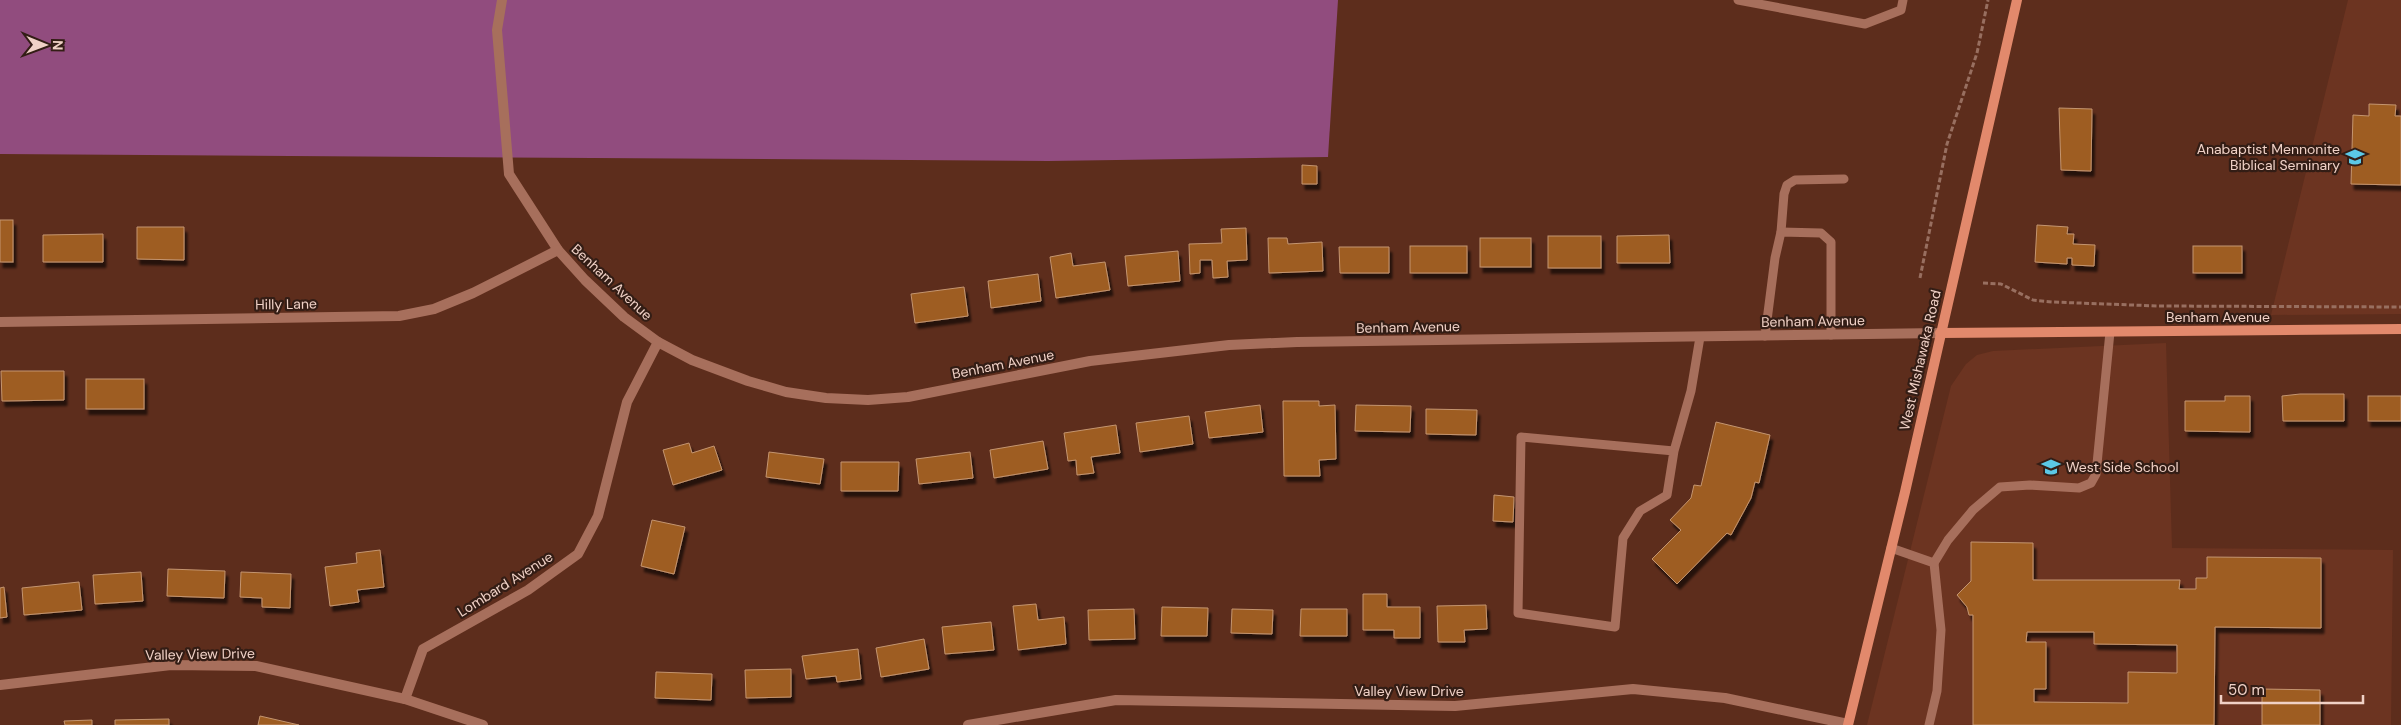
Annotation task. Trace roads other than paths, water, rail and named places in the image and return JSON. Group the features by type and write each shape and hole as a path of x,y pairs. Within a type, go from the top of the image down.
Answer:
{"main road":[{"name":"West Mishawaka Road","path":"1848,725 1891,548 2017,0"},
{"name":"Benham Avenue","path":"1940,333 2401,329"}],"street":[{"name":"Benham Avenue","path":"502,0 498,30 509,174 558,250 624,317 658,342 692,360 748,382 794,393 868,400 908,397 1090,361 1229,345 1297,342 1940,333"},
{"name":"Hilly Lane","path":"0,322 400,316 434,309 465,297 558,250"},
{"name":"Lombard Avenue","path":"405,699 423,649 528,590 578,554 598,516 626,402 658,342"},
{"name":"Valley View Drive","path":"0,685 171,665 256,666 405,699 483,725"},
{"name":"Valley View Drive","path":"968,725 1116,700 1455,706 1633,689 1725,698 1848,725"}],"lane":[{"path":"1738,0 1865,24 1901,10 1903,0"},
{"path":"1765,336 1775,258 1781,232 1784,194 1787,185 1795,180 1844,179"},
{"path":"1781,232 1821,233 1831,242 1831,335"},
{"path":"1929,725 1937,692 1941,630 1934,563 1948,540 1973,510 2000,487 2030,485 2079,488 2091,483 2096,474 2110,332"},
{"path":"1674,451 1521,437 1518,613 1615,627 1624,538 1640,511 1667,495 1674,451 1691,391 1700,337"},
{"path":"1891,548 1934,563"}],"place":[{"name":"Anabaptist Mennonite Biblical Seminary","path":"2355,157"},
{"name":"West Side School","path":"2051,467"}]}
